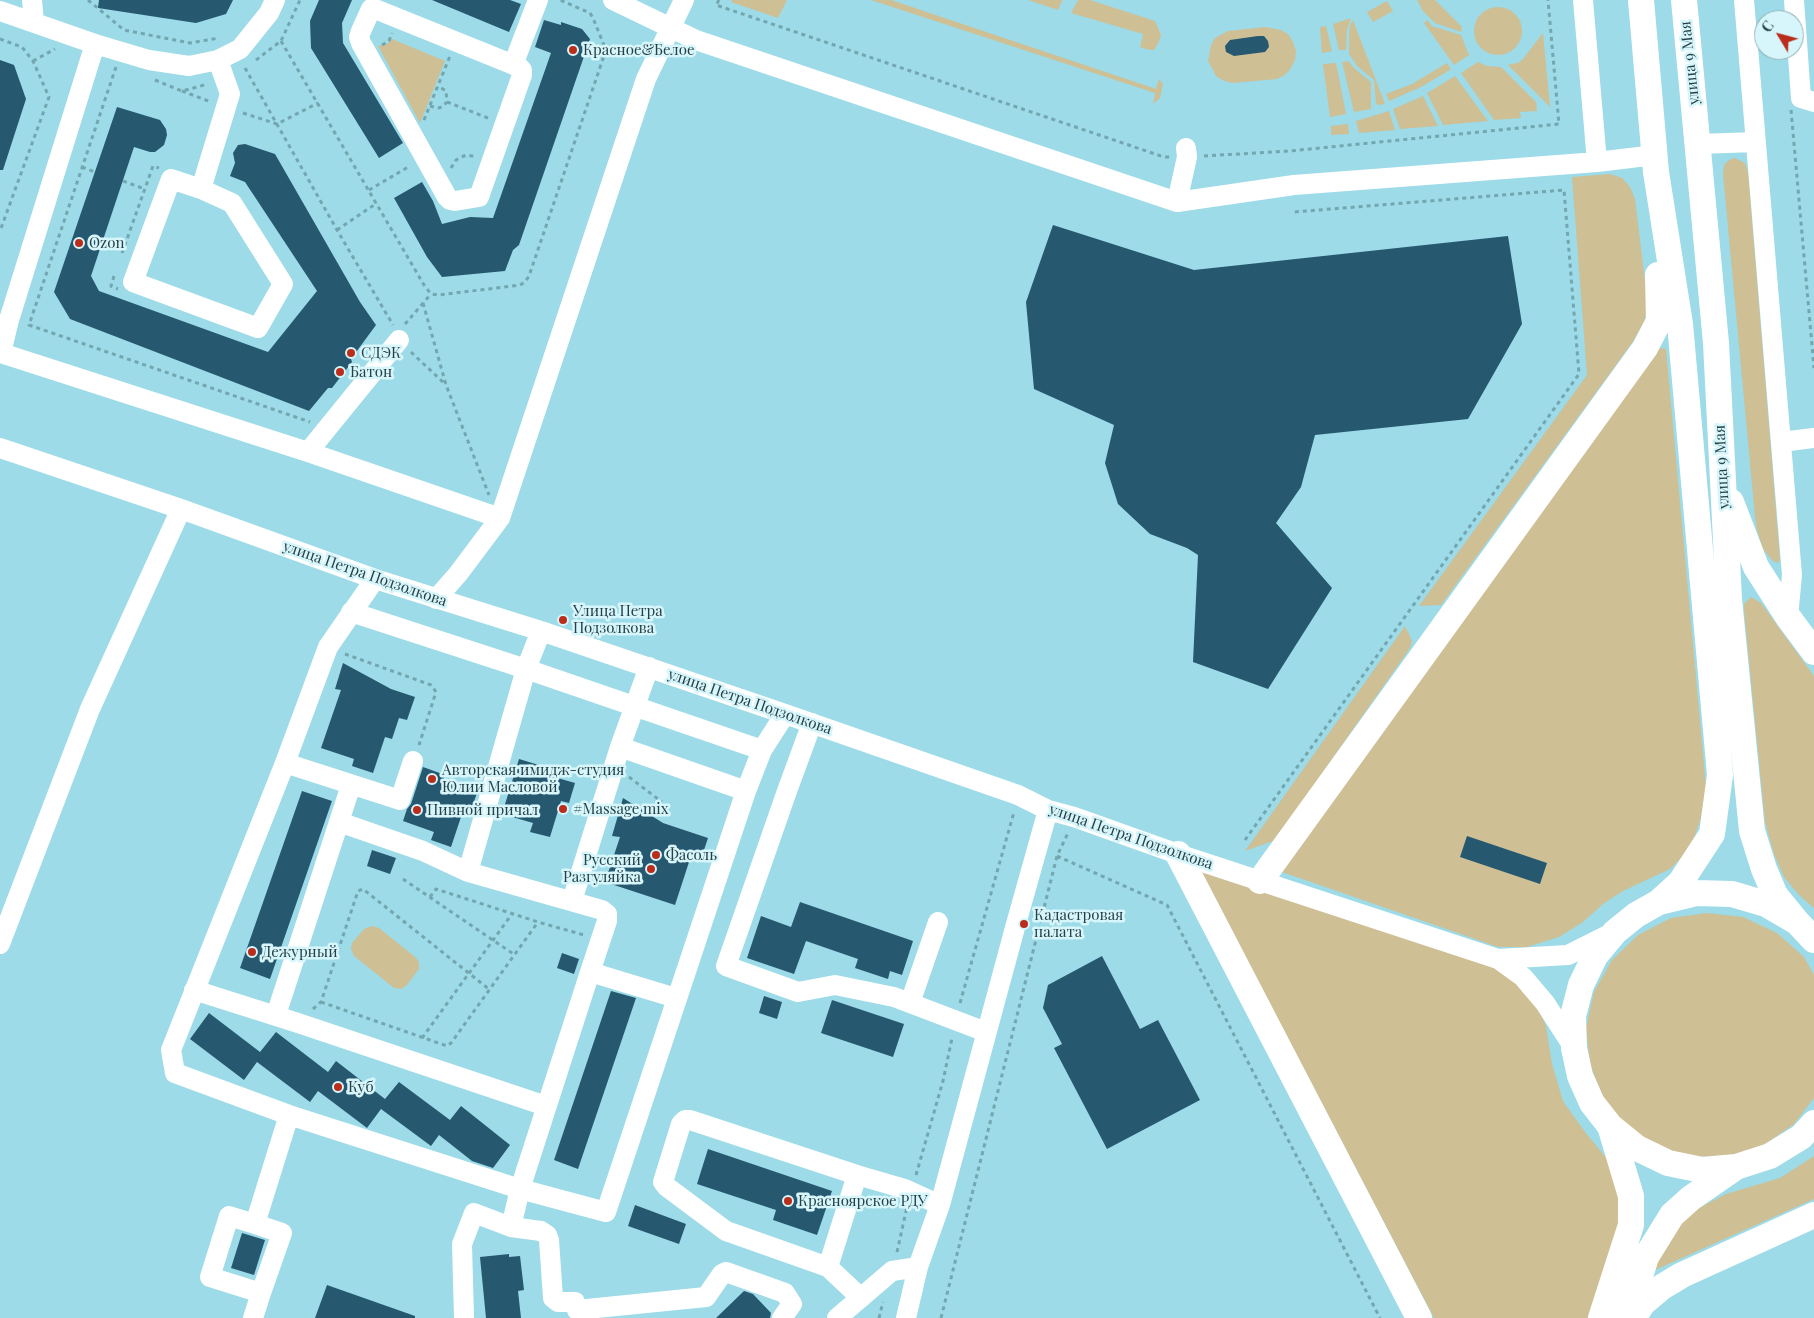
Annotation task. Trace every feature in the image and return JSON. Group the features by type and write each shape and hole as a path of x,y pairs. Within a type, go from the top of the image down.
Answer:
{"main road":[{"name":"улица 9 Мая","path":"1641,0 1655,163 1680,324 1720,775 1712,834 1680,883 1659,902"},
{"name":"улица 9 Мая","path":"1684,0 1716,343 1729,599 1752,831 1764,869 1775,895 1806,931"},
{"path":"1260,881 1645,348 1659,321 1655,163"},
{"path":"1723,481 1756,567 1788,617 1814,652"},
{"path":"1178,854 1419,1318"},
{"path":"1806,931 1766,904 1732,894 1696,894 1659,902 1636,915 1615,932 1595,956 1580,985 1573,1016 1574,1048 1580,1076 1592,1103 1610,1126 1637,1148 1668,1163 1702,1170 1736,1167 1770,1156 1810,1130"},
{"path":"1601,1318 1631,1225 1631,1196 1610,1126"},
{"path":"1626,1318 1646,1257 1672,1215 1691,1198 1736,1167"},
{"path":"1633,1318 1643,1303 1662,1287 1682,1275 1814,1215"}],"street":[{"path":"32,0 34,22"},
{"path":"0,11 95,44 149,60 189,66 221,68 240,49 269,13 275,0"},
{"path":"512,65 538,0"},
{"path":"613,0 696,40 1177,202 1294,185 1597,162 1655,163"},
{"path":"436,598 458,574 499,517 646,78 684,0"},
{"path":"1583,0 1597,162"},
{"path":"1744,0 1792,575 1788,617"},
{"path":"1794,0 1801,98 1814,102"},
{"path":"371,9 375,9 452,51 512,65 522,70 522,74 479,197 450,200 359,37 369,12 371,9"},
{"path":"95,44 0,352 308,452 499,517"},
{"path":"201,189 230,94 221,68"},
{"path":"1698,144 1756,142"},
{"path":"1177,202 1186,153"},
{"path":"171,179 201,189 232,203 283,284 258,328 133,282 171,179"},
{"path":"308,452 398,336"},
{"path":"1782,442 1814,438"},
{"name":"улица Петра Подзолкова","path":"0,448 181,509 375,579 541,631 812,723 1018,796 1048,810 1074,817 1178,854 1498,959 1523,977 1545,1003 1574,1048"},
{"path":"0,944 90,709 181,509"},
{"path":"375,579 328,647 285,763 171,1050 176,1073 289,1115 520,1189 606,1212 746,791 762,750 785,714"},
{"path":"351,612 526,669 762,750"},
{"path":"468,872 526,669 541,631"},
{"path":"572,901 617,756 649,667"},
{"path":"812,723 777,835 726,966 798,992 835,985 894,997 986,1032"},
{"path":"617,756 746,791"},
{"path":"285,763 400,800 413,761"},
{"path":"276,1016 351,784"},
{"path":"906,1318 918,1267 940,1205 1048,810"},
{"path":"339,822 423,851 468,872 602,910 607,914 607,921 601,940 520,1189 511,1227"},
{"path":"910,1003 938,922"},
{"name":"улица Петра Подзолкова","path":"1498,959 1568,955 1615,932"},
{"path":"590,972 676,998"},
{"path":"194,990 298,1022 546,1106"},
{"path":"255,1224 289,1115"},
{"path":"861,1298 828,1266 726,1231 667,1188 663,1182 664,1176 681,1124 685,1120 690,1120 911,1192 940,1205"},
{"path":"828,1266 857,1175"},
{"path":"464,1318 462,1244 474,1213 511,1227 541,1231 547,1235 549,1240 553,1298 558,1302 575,1302 578,1310 706,1297 722,1274 726,1272 785,1294 792,1304 782,1318"},
{"path":"253,1318 262,1293 282,1233 229,1216 210,1277 262,1293"},
{"path":"837,1318 892,1271 918,1267"}],"path":[{"path":"88,0 124,30 190,43 214,40 221,37"},
{"path":"149,78 182,91 208,84 221,68 245,68 281,41 300,0"},
{"path":"719,0 716,6 1164,157 1186,153 1290,151 1559,124 1548,0"},
{"path":"0,39 22,47 28,54 49,97 0,232"},
{"path":"441,56 452,51"},
{"path":"369,190 420,149 430,106 452,51"},
{"path":"125,68 117,65 30,325 312,422"},
{"path":"245,68 398,336 446,385"},
{"path":"438,86 446,91 447,102"},
{"path":"277,124 318,102"},
{"path":"447,102 505,125"},
{"path":"430,106 438,108 447,102"},
{"path":"1790,110 1814,368"},
{"path":"451,176 453,164 461,157 467,155 479,159"},
{"path":"120,260 153,166 162,169"},
{"path":"82,167 95,172"},
{"path":"123,181 145,189"},
{"path":"1245,840 1579,374 1564,190 1294,212"},
{"path":"337,230 377,203"},
{"path":"117,268 111,286 120,290"},
{"path":"398,336 431,294"},
{"path":"423,303 446,385 499,517"},
{"path":"328,647 432,685 436,692 413,761"},
{"path":"617,756 662,802"},
{"path":"879,1318 911,1192 943,1081 955,1020 1015,805"},
{"path":"941,1318 1057,856 1074,817"},
{"path":"1057,856 1167,905 1380,1318"},
{"path":"403,879 516,955"},
{"path":"298,1022 321,1002 358,891 363,889 490,990"},
{"path":"430,897 436,889 601,940"},
{"path":"422,1038 512,914"},
{"path":"321,1002 447,1046 516,955 538,922"}],"shaded area":[{"path":"732,0 787,0 778,18 731,2"},
{"path":"871,0 891,0 1156,89 1159,79 1163,84 1160,98 1153,104 1155,93"},
{"path":"1028,0 1062,0 1062,1 1058,10"},
{"path":"1078,0 1090,0 1155,21 1161,35 1158,44 1154,50 1140,47 1143,34 1071,13"},
{"path":"1417,0 1435,0 1462,27 1461,32 1435,23 1423,11"},
{"path":"1387,1 1393,11 1373,22 1367,12"},
{"path":"1493,7 1503,7 1515,14 1522,26 1522,36 1515,48 1503,55 1493,55 1485,51 1478,44 1474,36 1474,26 1478,18 1485,11"},
{"path":"1351,18 1347,30 1346,50 1339,50 1333,24"},
{"path":"1353,20 1385,104 1378,105 1376,103 1374,80 1357,66 1349,54 1350,25"},
{"path":"1427,20 1432,26 1461,35 1469,55 1454,65 1424,23"},
{"path":"1326,26 1332,51 1322,53 1320,27"},
{"path":"1265,27 1281,30 1288,34 1293,42 1296,51 1295,60 1285,75 1277,79 1233,83 1224,81 1216,76 1208,61 1211,45 1215,38 1228,31"},
{"path":"1543,33 1550,107 1508,65 1518,63 1523,59"},
{"path":"392,39 445,61 420,123 378,46 387,44"},
{"path":"1348,61 1371,82 1371,109 1354,112 1342,62"},
{"path":"1478,62 1487,66 1501,67 1536,102 1537,111 1520,112 1521,118 1494,120 1461,73"},
{"path":"1336,63 1346,114 1330,117 1323,64"},
{"path":"1447,63 1451,69 1421,87 1389,101 1386,94 1412,84"},
{"path":"1455,76 1488,121 1443,125 1427,93"},
{"path":"1423,96 1438,126 1400,129 1393,109"},
{"path":"1389,111 1395,130 1359,133 1356,121"},
{"path":"1348,124 1349,134 1331,135 1331,126"},
{"path":"1735,158 1745,163 1748,172 1780,560 1777,563 1763,549 1755,517 1723,174 1724,165 1729,160"},
{"path":"1610,174 1622,178 1630,187 1635,199 1648,306 1644,322 1632,343 1441,605 1419,606 1587,375 1572,177"},
{"path":"1659,348 1666,349 1706,787 1701,818 1694,838 1682,857 1670,869 1623,891 1603,904 1583,922 1559,937 1527,947 1498,947 1282,872"},
{"path":"1751,597 1761,603 1814,676 1814,908 1799,895 1784,877 1774,854 1765,822 1744,610 1744,604"},
{"path":"1405,626 1412,641 1410,648 1297,809 1273,841 1245,851"},
{"path":"1200,870 1485,963 1506,972 1538,1008 1546,1026 1552,1064 1563,1101 1613,1166 1623,1213 1593,1318 1434,1318"},
{"path":"1707,913 1743,917 1777,933 1804,957 1814,975 1814,1098 1794,1124 1764,1145 1729,1156 1692,1157 1657,1147 1627,1127 1603,1098 1590,1064 1586,1028 1594,992 1612,960 1638,935 1671,918"},
{"path":"372,926 379,928 419,962 419,969 406,986 401,989 394,988 354,956 351,949 352,943 364,929"},
{"path":"1814,1156 1814,1199 1653,1271 1660,1247 1693,1211 1726,1194 1780,1178"}],"building":[{"path":"99,0 233,0 226,14 196,23 98,8"},
{"path":"319,0 352,0 342,23 343,43 403,143 379,158 311,48 310,21"},
{"path":"432,0 510,0 521,4 509,32"},
{"path":"544,20 561,25 561,22 582,29 590,39 519,245 513,250 505,271 442,277 427,257 394,198 422,182 433,201 442,224 470,217 493,218 551,53 535,47"},
{"path":"1264,36 1268,41 1269,47 1265,52 1234,56 1226,52 1225,46 1230,40"},
{"path":"0,60 14,65 26,99 3,170 0,170"},
{"path":"117,107 160,120 166,129 167,135 164,145 155,152 134,147 91,276 99,291 268,352 317,291 245,182 230,176 235,163 233,153 238,145 245,144 275,154 360,302 376,325 351,359 352,362 332,388 328,388 309,411 70,319 54,292"},
{"path":"1053,225 1194,270 1508,236 1522,324 1468,419 1315,435 1301,487 1276,523 1332,588 1268,689 1193,662 1198,555 1187,548 1150,534 1118,504 1105,463 1114,425 1034,389 1026,302"},
{"path":"343,663 391,689 415,697 407,720 399,718 392,739 385,737 373,773 352,766 354,759 321,748 341,690 335,689"},
{"path":"519,759 542,766 540,773 575,783 569,803 561,801 550,837 530,832 533,823 502,814"},
{"path":"423,767 445,775 443,781 477,793 470,813 463,811 451,847 431,840 434,832 403,821 411,804"},
{"path":"302,791 332,801 270,979 240,968"},
{"path":"623,798 663,823 708,838 700,862 690,859 675,905 605,882 620,837 612,836"},
{"path":"1467,836 1547,863 1540,884 1460,857"},
{"path":"372,850 396,858 390,874 367,866"},
{"path":"800,902 913,941 902,975 890,971 888,979 855,968 858,959 806,941 794,974 747,958 761,916 791,927"},
{"path":"562,953 579,959 574,974 557,968"},
{"path":"1102,956 1140,1029 1158,1020 1200,1100 1107,1149 1054,1048 1062,1044 1043,1008 1048,985"},
{"path":"611,991 636,998 578,1169 554,1160"},
{"path":"764,996 782,1002 777,1019 759,1013"},
{"path":"832,1000 904,1024 893,1057 821,1033"},
{"path":"209,1013 260,1052 276,1032 328,1072 336,1061 385,1099 399,1082 450,1120 461,1106 510,1145 493,1168 472,1161 439,1135 431,1146 381,1109 367,1128 318,1091 310,1102 257,1062 244,1080 190,1039"},
{"name":"Красноярское РДУ","path":"708,1149 832,1191 817,1235 773,1220 776,1210 697,1184"},
{"path":"635,1205 686,1224 679,1244 628,1226"},
{"path":"242,1233 265,1240 254,1275 231,1268"},
{"path":"509,1254 509,1257 520,1256 524,1290 518,1291 521,1318 486,1318 480,1257"},
{"path":"327,1285 415,1316 415,1318 315,1318"},
{"path":"744,1291 753,1294 771,1313 770,1318 716,1318"}],"place":[{"name":"Красное&Белое","path":"573,50"},
{"name":"Ozon","path":"79,243"},
{"name":"СДЭК","path":"351,353"},
{"name":"Батон","path":"340,372"},
{"name":"Улица Петра Подзолкова","path":"563,620"},
{"name":"Авторская имидж-студия Юлии Масловой","path":"432,779"},
{"name":"#Massage mix","path":"563,809"},
{"name":"Пивной причал","path":"417,810"},
{"name":"Фасоль","path":"656,855"},
{"name":"Русский Разгуляйка","path":"651,869"},
{"name":"Кадастровая палата","path":"1024,924"},
{"name":"Дежурный","path":"252,952"},
{"name":"Куб","path":"338,1087"},
{"name":"Красноярское РДУ","path":"788,1201"}]}
